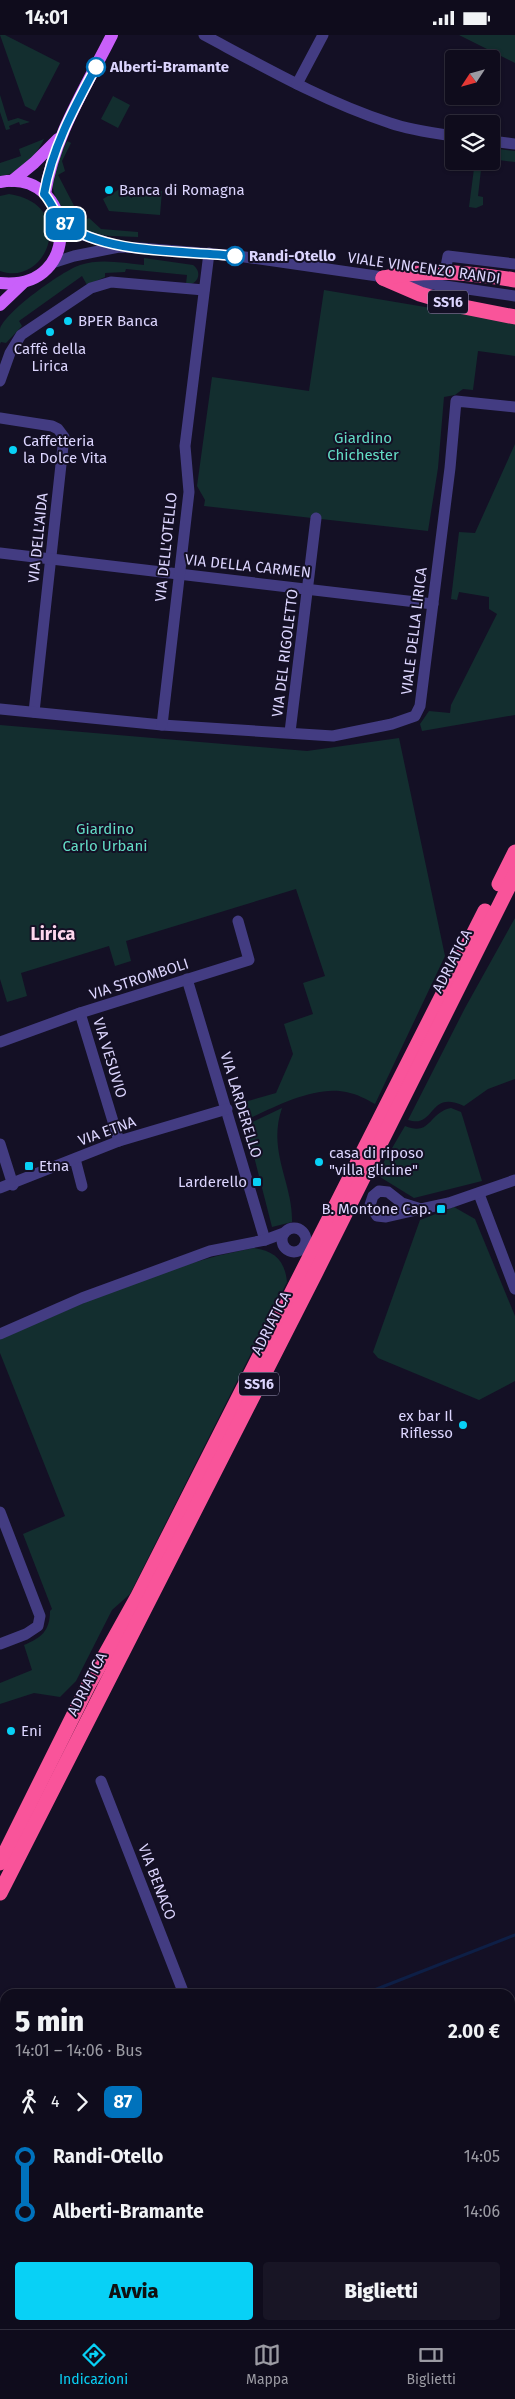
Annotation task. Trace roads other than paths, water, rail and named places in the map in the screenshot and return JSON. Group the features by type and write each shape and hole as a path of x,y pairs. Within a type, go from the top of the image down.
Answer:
{"highway":[{"name":"SS16","path":"383,278 412,271 445,272 515,281"},
{"name":"SS16","path":"383,278 420,295 464,307 515,317"},
{"name":"ADRIATICA","path":"0,1863 89,1684 138,1596 515,852"},
{"name":"ADRIATICA","path":"0,1893 316,1272 515,874"}],"main road":[{"path":"44,194 48,173 61,135 112,35"},
{"path":"6,182 34,163 61,135"},
{"path":"0,305 23,283 42,273 52,263 61,243 61,221 54,206 44,194 29,185 6,182"},
{"path":"0,283 23,283"}],"street":[{"path":"204,35 298,84 392,124 445,134"},
{"path":"298,84 323,35"},
{"path":"500,142 515,143"},
{"name":"VIALE VINCENZO RANDI","path":"61,221 80,234 120,247"},
{"name":"VIALE VINCENZO RANDI","path":"52,263 74,255 120,247 209,253 515,296"},
{"name":"VIA DELL'OTELLO","path":"162,725 189,492 185,446 209,253"},
{"path":"445,272 448,256 515,264"},
{"path":"0,381 10,353 21,335 91,288 111,282 204,290"},
{"name":"VIALE DELLA LIRICA","path":"0,709 162,725 333,735 392,723 414,716 420,706 456,401 515,407"},
{"name":"VIA DELL'AIDA","path":"0,418 52,426 58,429 64,437 34,712"},
{"name":"VIA DEL RIGOLETTO","path":"290,732 316,518"},
{"name":"VIA DELLA CARMEN","path":"0,553 433,603"},
{"name":"VIA STROMBOLI","path":"0,1042 80,1013 250,959 238,921"},
{"name":"VIA LARDERELLO","path":"187,979 265,1239"},
{"name":"VIA VESUVIO","path":"80,1013 120,1141"},
{"name":"VIA ETNA","path":"0,1188 12,1185 120,1141 227,1109"},
{"path":"0,1144 12,1185"},
{"path":"75,1159 82,1185"},
{"path":"421,1209 479,1194 515,1181"},
{"path":"479,1194 515,1289"},
{"path":"0,1333 82,1298 210,1251 265,1239 297,1228 303,1233 306,1241 299,1251 291,1251 265,1239"},
{"path":"284,1233 282,1240 284,1247"},
{"path":"0,1512 40,1616 38,1626 26,1634 0,1644"},
{"name":"VIA BENACO","path":"101,1781 182,1989"}],"waterway":[{"path":"377,1989 515,1935"}],"place":[{"name":"Alberti-Bramante","path":"96,67"},
{"name":"Banca di Romagna","path":"109,190"},
{"name":"Randi-Otello","path":"235,256"},
{"name":"BPER Banca","path":"68,321"},
{"name":"Caffè della Lirica","path":"50,332"},
{"name":"Caffetteria la Dolce Vita","path":"13,450"},
{"name":"casa di riposo \"villa glicine\"","path":"319,1162"},
{"name":"Etna","path":"29,1166"},
{"name":"Larderello","path":"257,1182"},
{"name":"B. Montone Cap.","path":"441,1209"},
{"name":"ex bar Il Riflesso","path":"463,1425"},
{"name":"Eni","path":"11,1731"}],"district":[{"name":"Lirica","path":"53,934"}],"park label":[{"name":"Giardino Chichester","path":"363,446"},
{"name":"Giardino Carlo Urbani","path":"105,838"}]}
